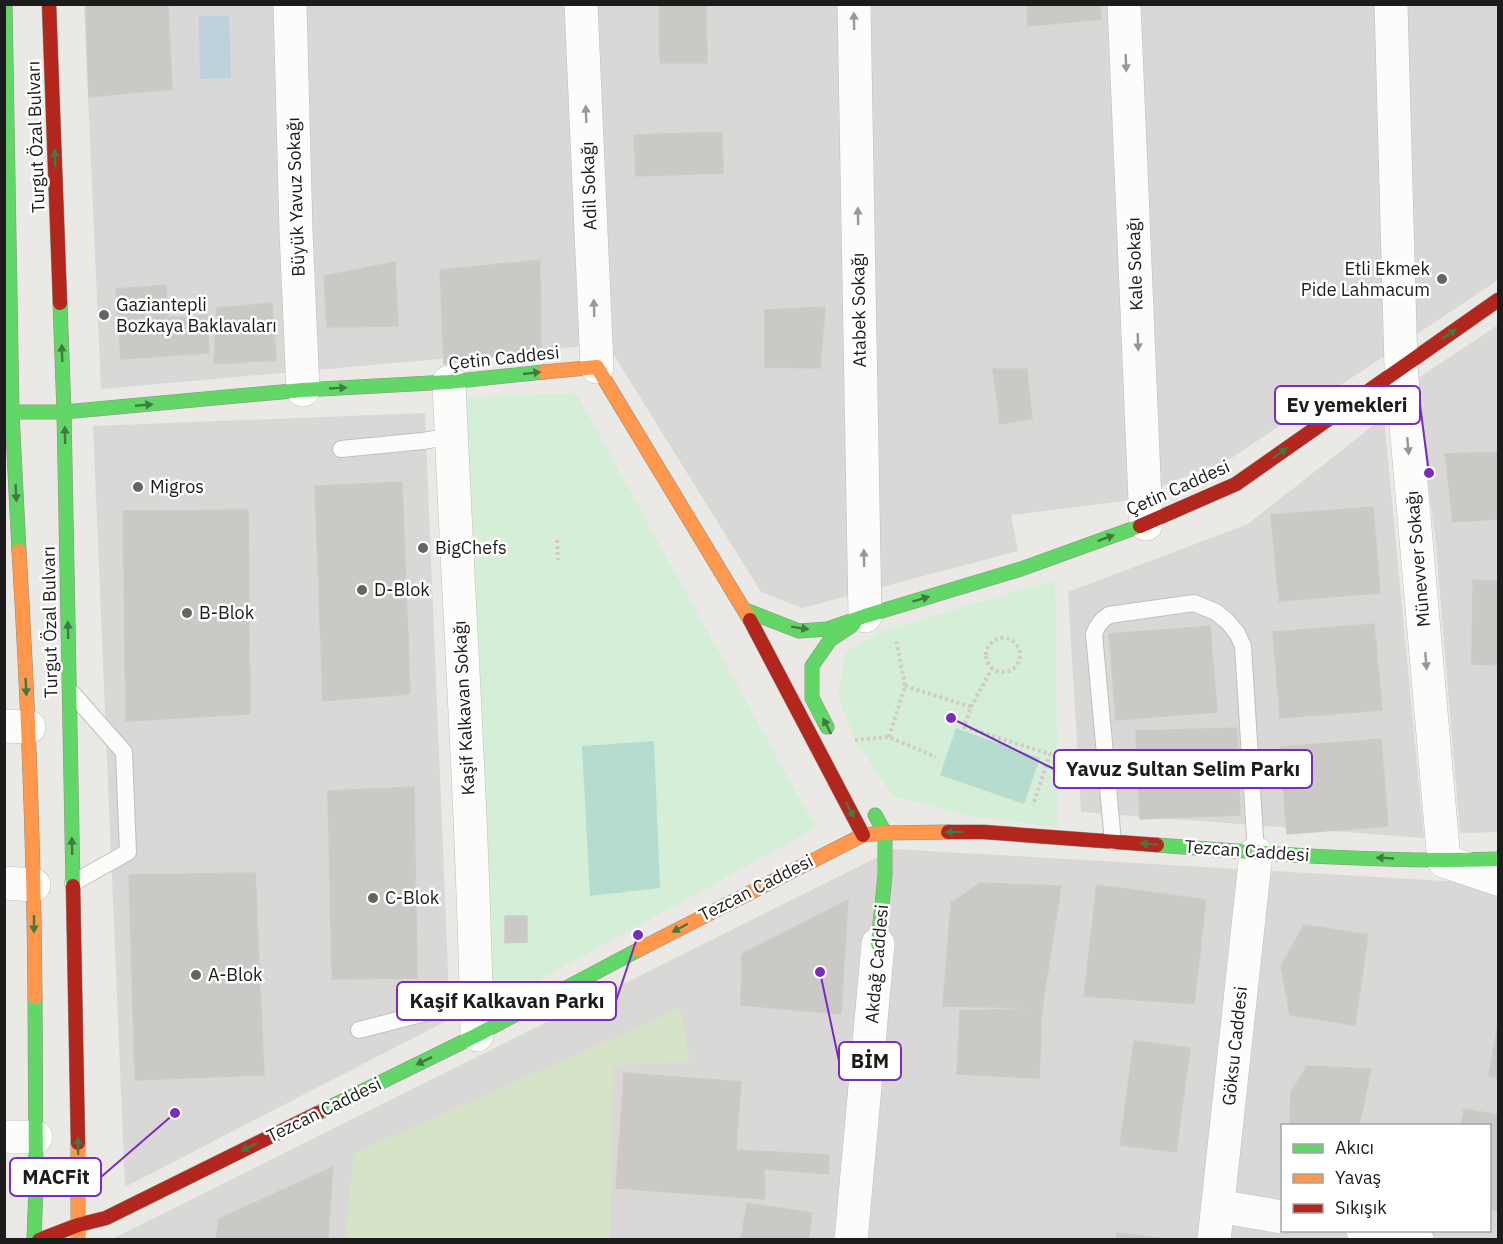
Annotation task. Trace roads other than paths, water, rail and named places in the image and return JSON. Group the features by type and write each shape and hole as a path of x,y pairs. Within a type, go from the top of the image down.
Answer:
{"street":[{"name":"Turgut Özal Bulvarı","path":"5,4 8,413 17,726 20,1137 36,1186 36,1239"},
{"name":"Turgut Özal Bulvarı","path":"49,4 64,412 79,1175 78,1232"},
{"name":"Büyük Yavuz Sokağı","path":"290,4 303,390"},
{"name":"Adil Sokağı","path":"581,4 597,367"},
{"name":"Atabek Sokağı","path":"854,4 865,616"},
{"name":"Kale Sokağı","path":"1124,4 1146,524"},
{"name":"Münevver Sokağı","path":"1391,4 1401,367 1444,861"},
{"name":"Çetin Caddesi","path":"745,610 800,631 827,629 1021,569 1146,524 1236,484 1498,300"},
{"name":"Çetin Caddesi","path":"8,413 64,412 303,390 449,382 597,367"},
{"path":"597,367 745,610 863,835"},
{"name":"Kaşif Kalkavan Sokağı","path":"449,382 474,903 477,1035"},
{"path":"745,610 812,698"},
{"name":"Çetin Caddesi","path":"838,749 812,698 812,666 830,640 865,616"},
{"path":"867,801 885,833"},
{"name":"Tezcan Caddesi","path":"36,1239 78,1232 477,1035 690,922 863,835 984,832 1256,853 1444,861 1498,879"},
{"name":"Akdağ Caddesi","path":"851,1239 885,875 885,833"},
{"name":"Göksu Caddesi","path":"1214,1239 1256,853"},
{"path":"1444,861 1498,859"},
{"path":"1218,1206 1281,1217"},
{"path":"1375,1232 1417,1239"}],"lane":[{"path":"341,449 451,436"},
{"path":"1113,842 1094,634 1101,620 1109,615 1194,603 1216,612 1227,621 1237,633 1243,646 1256,853"},
{"path":"69,690 124,752 128,852 73,884"},
{"path":"359,1030 476,1000"}],"water":[{"path":"199,16 229,16 231,78 200,79"}],"place":[{"name":"Etli Ekmek Pide Lahmacum","path":"1442,279"},
{"name":"Gaziantepli Bozkaya Baklavaları","path":"104,315"},
{"name":"Ev yemekleri","path":"1429,473"},
{"name":"Migros","path":"138,487"},
{"name":"BigChefs","path":"423,548"},
{"name":"D-Blok","path":"362,590"},
{"name":"B-Blok","path":"187,613"},
{"name":"Yavuz Sultan Selim Parkı","path":"951,718"},
{"name":"C-Blok","path":"373,898"},
{"name":"Kaşif Kalkavan Parkı","path":"638,935"},
{"name":"BİM","path":"820,972"},
{"name":"A-Blok","path":"196,975"},
{"name":"MACFit","path":"175,1113"}]}
